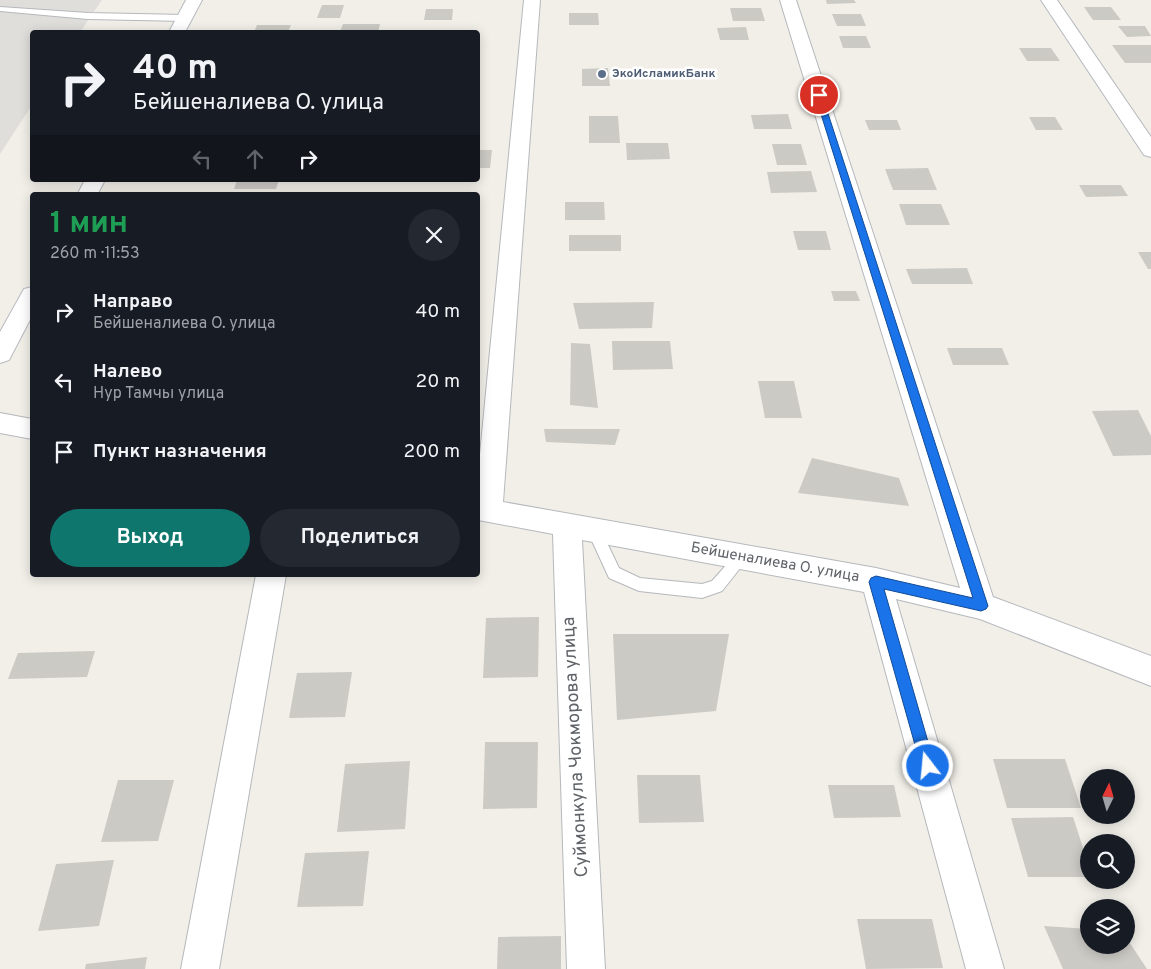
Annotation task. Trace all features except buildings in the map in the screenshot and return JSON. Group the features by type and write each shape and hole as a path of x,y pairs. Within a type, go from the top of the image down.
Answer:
{"street":[{"path":"181,25 194,0"},
{"path":"483,510 532,0"},
{"path":"788,0 981,606"},
{"path":"1049,0 1151,150"},
{"path":"0,354 30,298"},
{"path":"0,423 30,429"},
{"name":"Бейшеналиева О. улица","path":"483,510 876,582 981,606 1151,671"},
{"name":"Суймонкула Чокморова улица","path":"580,528 586,969"},
{"path":"200,969 271,577"},
{"path":"876,582 985,969"}],"lane":[{"path":"0,9 181,25"},
{"path":"580,528 614,573 639,584 702,591 717,586 742,557"}],"shaded area":[{"path":"0,0 102,0 81,30 30,30 30,108 0,154"}],"place":[{"name":"ЭкоИсламикБанк","path":"602,74"}],"route":[{"path":"819,95 981,606 876,582 928,766"}]}
